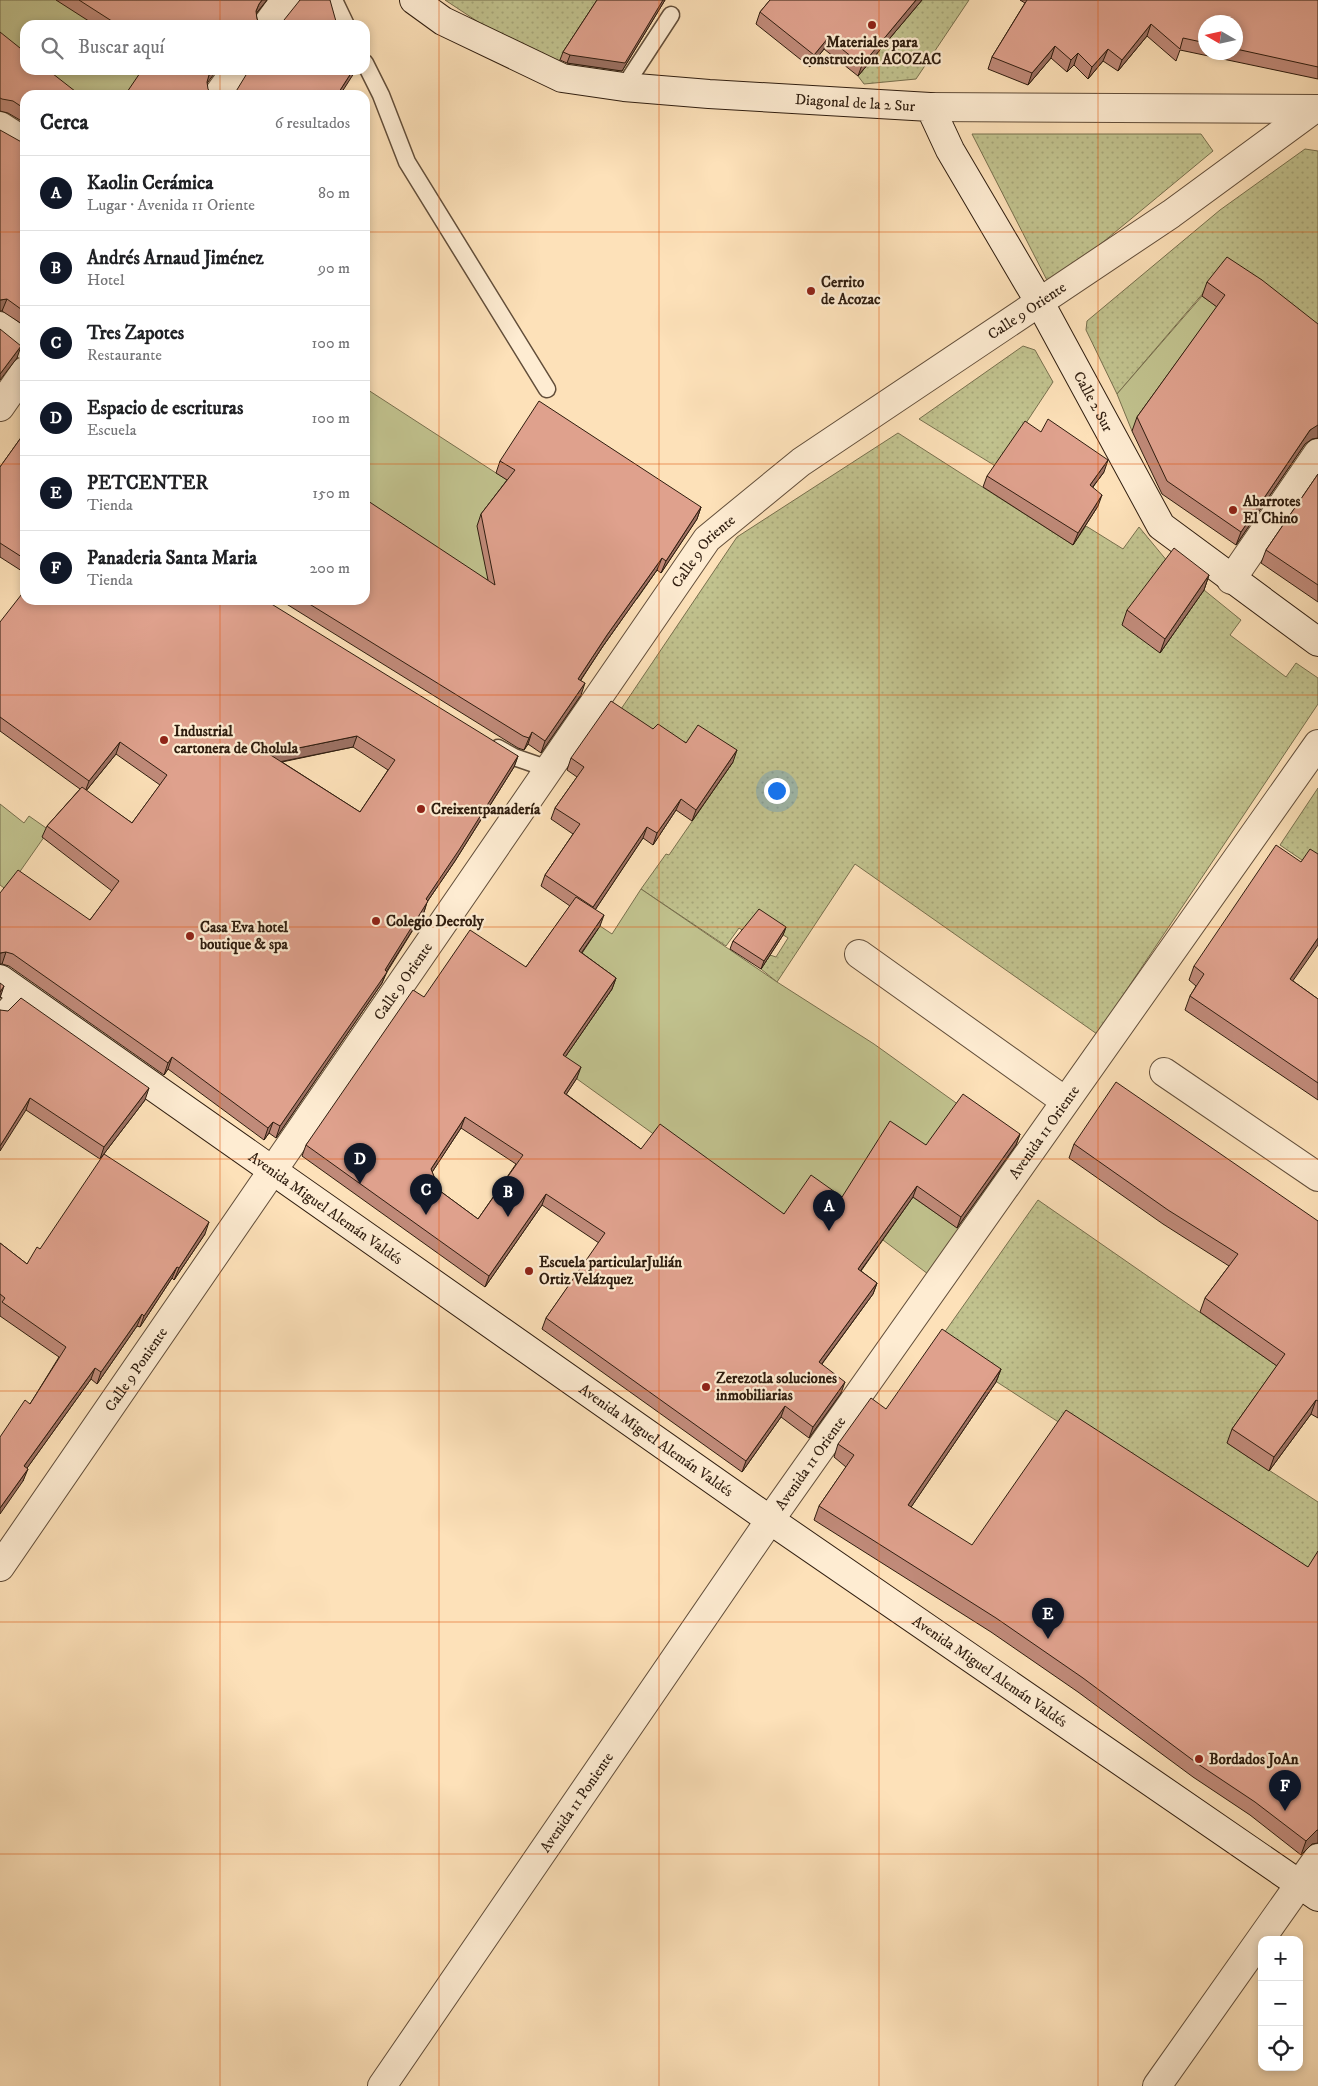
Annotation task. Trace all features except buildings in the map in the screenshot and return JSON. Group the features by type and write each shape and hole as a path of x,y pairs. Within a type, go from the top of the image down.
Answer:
{"street":[{"path":"271,20 285,0"},
{"name":"Diagonal de la 2 Sur","path":"414,0 443,20 562,78 624,87 930,107 1316,109"},
{"path":"222,90 232,75"},
{"name":"Calle 2 Sur","path":"930,107 950,150 1040,303 1161,526 1231,580 1318,642"},
{"name":"Calle 9 Oriente","path":"273,1172 707,539 801,462 1040,303 1240,165 1316,109"},
{"path":"0,126 20,139"},
{"path":"0,326 20,341"},
{"path":"0,407 20,378"},
{"path":"1231,580 1318,453"},
{"name":"Avenida 11 Oriente","path":"770,1520 1318,744"},
{"path":"859,954 1065,1101"},
{"name":"Avenida Miguel Alemán Valdés","path":"9,985 770,1520 1309,1891"},
{"path":"1164,1072 1318,1177"},
{"name":"Calle 9 Poniente","path":"0,1567 273,1172"},
{"name":"Avenida 11 Poniente","path":"382,2086 770,1520"},
{"path":"1156,2086 1309,1891 1318,1858"}],"lane":[{"path":"334,0 344,20"},
{"path":"624,87 671,15"},
{"path":"370,73 381,95 407,162 547,389"},
{"path":"488,742 514,757 549,769"},
{"path":"0,1014 9,985"}],"green space":[{"path":"0,0 57,0 89,20 20,20 20,59 0,45"},
{"path":"445,0 599,0 559,61 513,45"},
{"path":"922,0 969,0 916,79 864,84 858,76"},
{"path":"42,75 144,75 137,90 62,90"},
{"path":"972,134 1201,134 1213,151 1050,286"},
{"path":"1305,149 1318,151 1318,342 1222,271 1117,394 1086,330 1087,321 1220,210"},
{"path":"1202,296 1220,309 1132,431 1117,394"},
{"path":"1023,346 1035,350 1053,382 997,467 919,419"},
{"path":"370,391 496,473 657,570 637,599 614,583 598,607 620,622 592,662 370,517"},
{"path":"898,433 1073,545 1086,526 1123,549 1139,527 1168,562 1160,653 1204,590 1241,620 1230,635 1286,677 1296,663 1318,678 1318,704 1097,1034 855,864 777,982 761,969 770,955 776,957 788,938 756,917 744,931 739,928 726,946 641,889 666,854 669,855 733,762 681,755 615,718 737,537"},
{"path":"1318,788 1318,871 1280,845"},
{"path":"0,804 24,823 29,816 49,830 7,890 0,885"},
{"path":"641,889 777,982 874,1044 959,1105 937,1135 995,1177 983,1196 886,1132 866,1165 959,1229 928,1274 883,1240 780,1225 559,1066 612,989 575,962 600,926 612,934"},
{"path":"1038,1200 1280,1368 1227,1443 1318,1502 1318,1557 1303,1581 937,1343"}],"place":[{"name":"Materiales para construccion ACOZAC","path":"872,25"},
{"name":"Cerrito de Acozac","path":"811,291"},
{"name":"Abarrotes El Chino","path":"1233,510"},
{"name":"Industrial cartonera de Cholula","path":"164,740"},
{"name":"Creixentpanadería","path":"421,809"},
{"name":"Colegio Decroly","path":"376,921"},
{"name":"Casa Eva hotel boutique & spa","path":"190,936"},
{"name":"Espacio de escrituras","path":"360,1184"},
{"name":"Tres Zapotes","path":"426,1215"},
{"name":"Andrés Arnaud Jiménez","path":"508,1217"},
{"name":"Kaolin Cerámica","path":"829,1231"},
{"name":"Escuela particularJulián Ortiz Velázquez","path":"529,1271"},
{"name":"Zerezotla soluciones inmobiliarias","path":"706,1387"},
{"name":"PETCENTER","path":"1048,1639"},
{"name":"Bordados JoAn","path":"1199,1759"},
{"name":"Panaderia Santa Maria","path":"1285,1811"}]}
